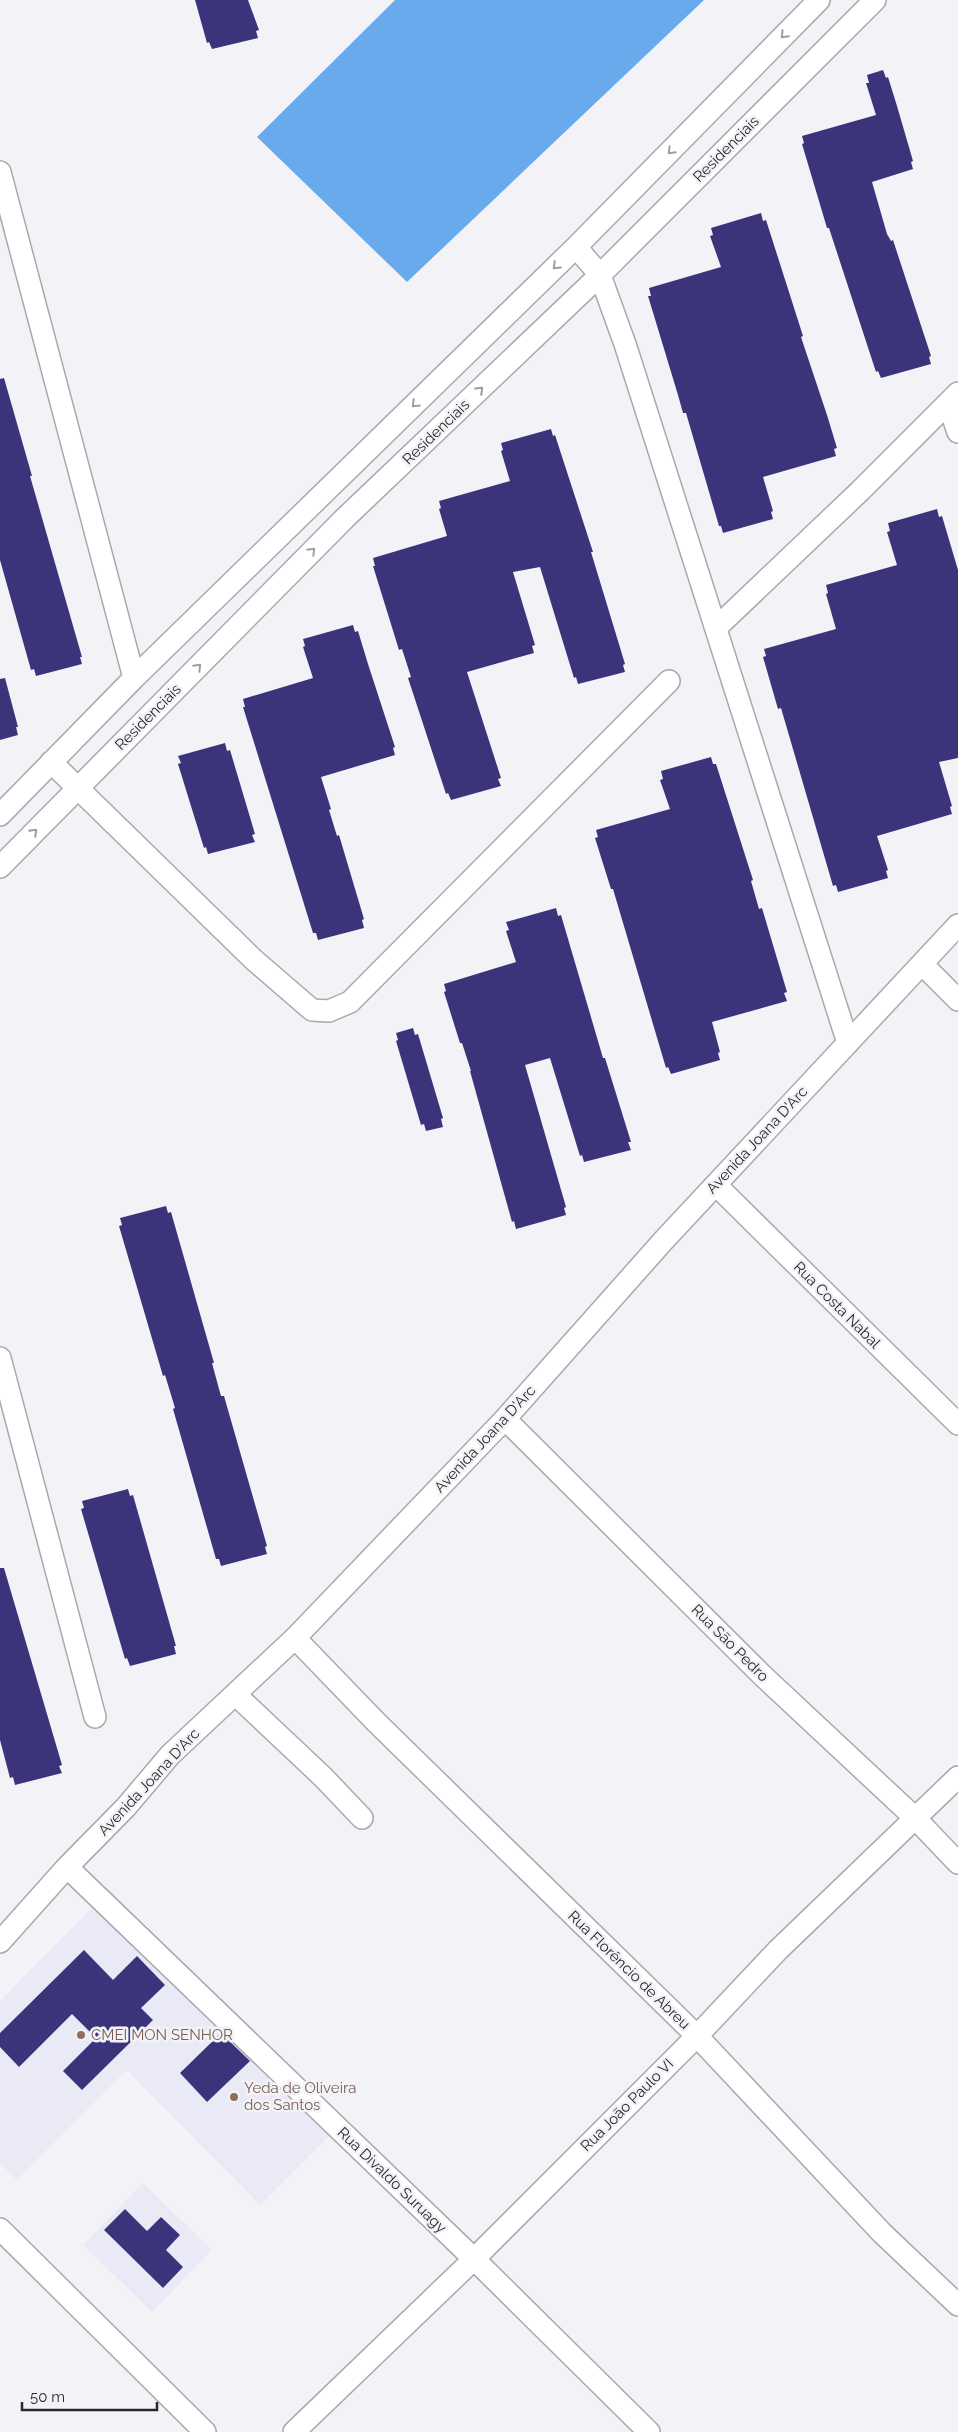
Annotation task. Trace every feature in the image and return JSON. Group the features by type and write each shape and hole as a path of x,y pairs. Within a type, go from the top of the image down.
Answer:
{"street":[{"path":"0,815 134,678 576,247 819,0"},
{"name":"Residenciais","path":"0,867 345,518 600,275 875,0"},
{"path":"0,172 134,678"},
{"path":"576,247 600,275 625,344 848,1043"},
{"path":"716,628 860,491 953,398"},
{"path":"953,398 958,432"},
{"path":"322,495 345,518"},
{"path":"51,762 254,960 312,1010 329,1011 350,1002 669,681"},
{"name":"Avenida Joana D'Arc","path":"0,1942 67,1867 126,1807 170,1755 295,1638 505,1419 664,1240 958,926"},
{"path":"922,964 958,1000"},
{"name":"Rua Costa Nabal","path":"716,1185 958,1424"},
{"path":"0,1358 95,1717"},
{"name":"Rua São Pedro","path":"505,1419 763,1676 915,1818 958,1863"},
{"name":"Rua Florêncio de Abreu","path":"295,1638 376,1722 697,2036 882,2233 958,2305"},
{"path":"236,1695 324,1778 362,1818"},
{"name":"Rua João Paulo VI","path":"294,2432 474,2259 697,2036 778,1950 958,1777"},
{"name":"Rua Divaldo Suruagy","path":"67,1867 474,2259 649,2432"},
{"path":"0,2229 205,2432"}],"shaded area":[{"path":"110,1890 341,2124 260,2205 127,2070 17,2180 0,2163 0,2001"},
{"path":"143,2183 212,2250 152,2312 83,2245"}],"water":[{"path":"395,0 704,0 407,282 257,137"}],"building":[{"path":"195,0 248,0 259,30 256,31 258,38 212,49 209,42 207,43"},
{"path":"883,70 886,78 888,77 897,106 913,161 911,162 913,169 872,182 887,234 891,241 893,240 931,356 929,357 931,364 881,378 878,371 876,372 829,228 827,228 802,144 804,143 802,136 876,115 866,83 869,83 867,75"},
{"path":"761,213 763,221 766,220 837,448 834,449 836,456 763,477 773,511 771,512 773,519 723,533 721,526 719,526 686,413 683,413 648,296 651,296 649,288 721,267 710,236 713,235 711,228"},
{"path":"4,378 82,657 80,657 82,664 36,676 34,669 31,670 0,560 0,379"},
{"path":"551,429 553,436 555,435 593,552 591,552 625,664 623,665 625,672 578,684 576,677 574,678 540,567 513,572 535,645 532,646 534,653 467,672 501,778 498,779 501,786 451,800 448,793 446,794 408,678 411,677 402,649 399,650 373,566 375,566 373,558 447,536 439,509 441,508 439,501 510,481 501,451 503,450 501,443"},
{"path":"937,509 939,517 942,516 958,570 958,758 939,762 952,806 950,807 952,814 877,836 888,870 886,871 888,878 838,892 836,885 833,886 781,708 778,709 763,657 766,656 764,649 836,629 826,594 828,593 826,585 897,565 887,532 890,531 888,523"},
{"path":"353,625 355,632 358,631 395,747 393,748 395,755 321,777 331,809 329,810 337,836 339,835 364,919 362,920 364,928 318,940 316,933 313,933 243,707 245,707 243,699 313,678 303,647 305,646 303,639"},
{"path":"5,678 18,727 16,727 18,735 0,740 0,679"},
{"path":"225,743 227,751 230,750 255,834 252,835 255,842 208,854 206,847 204,848 178,764 181,763 178,756"},
{"path":"711,757 713,764 716,764 753,880 751,881 759,909 762,908 787,992 784,993 787,1001 712,1022 720,1052 718,1053 720,1060 671,1074 668,1067 666,1068 613,889 611,889 595,838 598,837 596,830 670,809 660,780 663,779 661,771"},
{"path":"556,908 558,916 561,915 603,1058 605,1058 631,1142 628,1142 631,1150 584,1162 582,1155 580,1156 550,1058 525,1065 566,1207 564,1208 566,1215 516,1229 514,1221 512,1222 471,1071 444,992 446,991 444,984 516,962 506,931 509,930 506,922"},
{"path":"413,1028 415,1035 418,1034 443,1118 441,1119 443,1127 426,1131 424,1124 421,1125 396,1041 398,1040 396,1033"},
{"path":"166,1206 168,1213 171,1212 214,1363 212,1363 221,1396 224,1396 267,1546 265,1547 267,1554 221,1566 219,1559 216,1559 173,1409 175,1408 165,1375 163,1376 119,1226 122,1225 120,1218"},
{"path":"128,1489 130,1496 133,1495 176,1646 174,1646 176,1654 130,1666 127,1658 125,1659 81,1509 84,1508 82,1501"},
{"path":"0,1568 4,1568 62,1765 59,1766 62,1773 15,1785 13,1777 10,1778 0,1740"},
{"path":"84,1950 113,1980 137,1956 165,1985 141,2008 153,2020 82,2090 63,2071 96,2038 72,2014 19,2067 0,2047 0,2033"},
{"path":"221,2033 250,2061 207,2102 180,2073"},
{"path":"125,2209 147,2231 161,2217 180,2235 166,2250 183,2267 163,2288 104,2230"}],"place":[{"name":"CMEI MON SENHOR","path":"81,2035"},
{"name":"Yeda de Oliveira dos Santos","path":"234,2097"}]}
